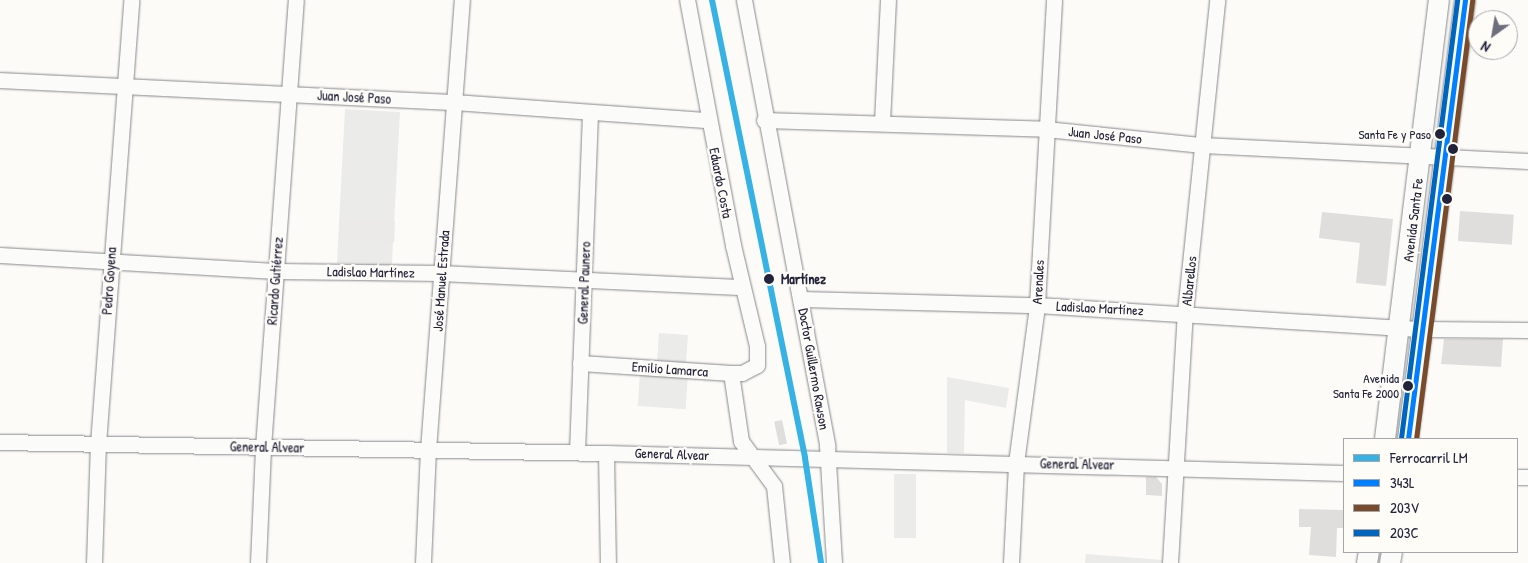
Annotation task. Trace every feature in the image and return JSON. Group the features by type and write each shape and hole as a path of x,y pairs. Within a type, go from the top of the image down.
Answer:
{"main road":[{"name":"Avenida Santa Fe","path":"1385,438 1439,0"},
{"name":"Avenida Santa Fe","path":"1408,438 1446,158 1465,0"}],"street":[{"name":"Pedro Goyena","path":"94,563 98,444 110,262 131,0"},
{"name":"Ricardo Gutiérrez","path":"258,563 263,447 296,0"},
{"name":"José Manuel Estrada","path":"423,563 428,450 462,0"},
{"name":"Eduardo Costa","path":"687,0 708,120 742,286 757,346 757,365"},
{"name":"Doctor Guillermo Rawson","path":"744,0 764,120 802,299 829,460 834,563"},
{"path":"882,122 888,0"},
{"name":"Arenales","path":"1011,563 1016,463 1037,305 1054,0"},
{"name":"Albarellos","path":"1170,563 1174,466 1186,312 1217,0"},
{"name":"Juan José Paso","path":"0,80 454,102 590,114 708,120"},
{"name":"General Paunero","path":"577,452 590,114"},
{"name":"Juan José Paso","path":"764,120 882,122 1046,129 1202,145 1421,158 1528,161"},
{"name":"Ladislao Martínez","path":"0,256 276,270 442,273 742,286"},
{"name":"Ladislao Martínez","path":"802,299 1037,305 1186,312 1399,328 1528,330"},
{"name":"Emilio Lamarca","path":"580,363 731,373 742,373 757,365"},
{"path":"731,373 741,441 774,486 782,563"},
{"name":"General Alvear","path":"0,442 577,452 829,460 1174,466 1343,473"},
{"path":"606,453 608,563"}],"shaded area":[{"path":"345,109 400,112 392,266 337,263"},
{"path":"340,219 395,221 394,242 339,240"},
{"path":"659,333 688,335 686,363 657,361"},
{"path":"640,373 688,376 686,409 638,406"},
{"path":"947,377 1009,388 1006,408 965,400 964,453 947,453"},
{"path":"894,474 916,474 916,538 894,538"},
{"path":"1086,554 1163,560 1163,563 1085,563"}],"building":[{"path":"1460,211 1514,215 1512,245 1458,241"},
{"path":"1322,212 1393,219 1386,286 1356,283 1360,243 1319,238"},
{"path":"1444,339 1503,339 1501,367 1441,364"},
{"path":"782,420 787,443 779,445 774,422"},
{"path":"1146,477 1156,477 1162,484 1162,496 1146,495"},
{"path":"1299,509 1343,510 1343,528 1337,528 1336,557 1309,555 1311,527 1299,527"}],"rail line":[{"name":"LM","path":"712,0 805,458 821,563"}],"transit line":[{"name":"203C","path":"1401,438 1457,0"},
{"name":"343L","path":"1408,438 1465,0"},
{"name":"203V","path":"1416,438 1472,1"}],"place":[{"name":"Santa Fe y Paso","path":"1440,134"},
{"name":"Martínez","path":"769,279"},
{"name":"Avenida Santa Fe 2000","path":"1408,386"}]}
